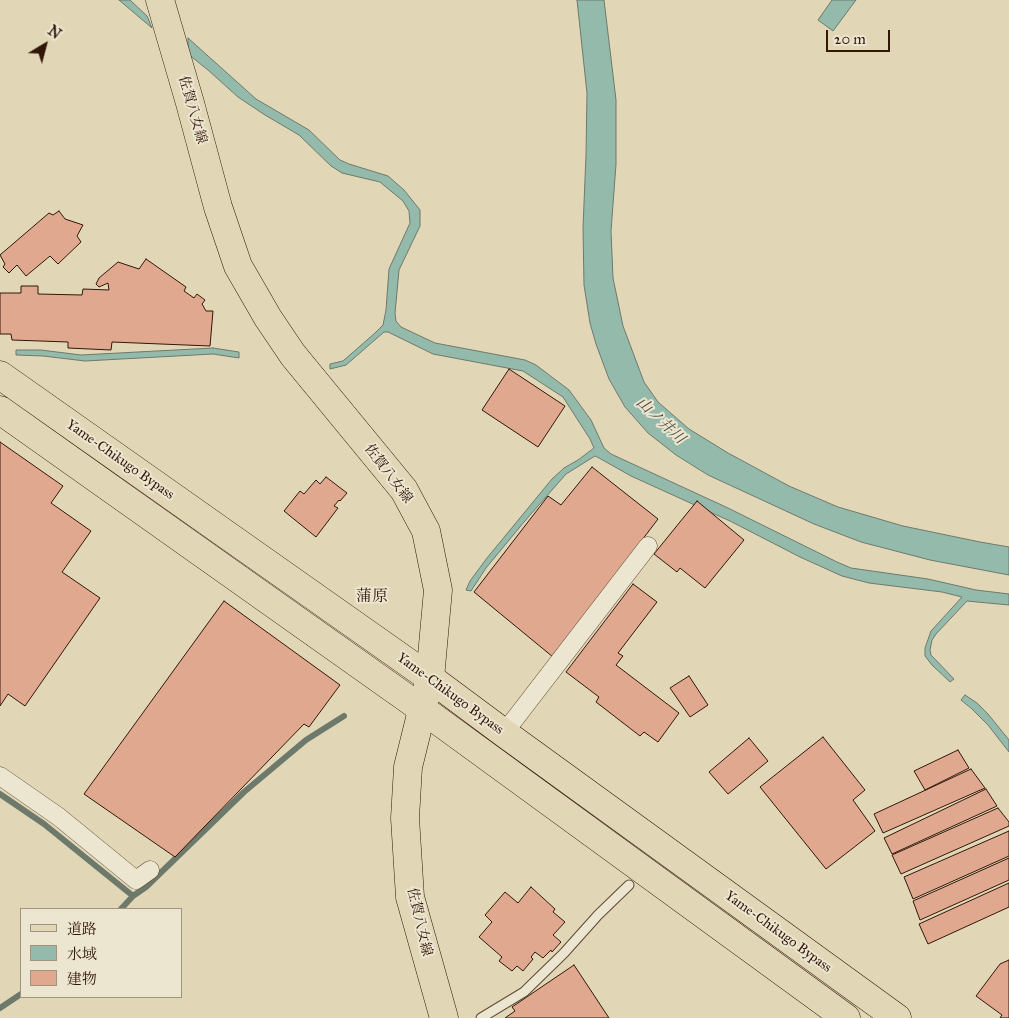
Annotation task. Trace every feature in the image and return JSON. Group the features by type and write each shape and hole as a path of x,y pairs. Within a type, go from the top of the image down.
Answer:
{"main road":[{"name":"佐賀八女線","path":"160,0 218,207 238,266 268,318 293,355 404,490 426,531 438,590 430,678 408,767 405,818 410,897 444,1018"},
{"name":"Yame-Chikugo Bypass","path":"0,375 430,678 897,1018"},
{"name":"Yame-Chikugo Bypass","path":"0,410 422,709 846,1018"}],"street":[{"path":"504,733 648,546"},
{"path":"0,776 59,817 136,880 150,870"}],"lane":[{"path":"481,1018 524,992 564,954 598,915 628,886"}],"water":[{"path":"119,0 130,0 147,16 152,28"},
{"name":"山ノ井川","path":"577,0 604,0 616,100 616,164 611,231 613,278 623,326 644,382 658,402 689,429 728,453 789,486 838,507 903,526 1009,547 1009,575 930,560 861,542 814,524 708,475 676,455 648,433 625,407 609,379 596,344 590,323 584,285 583,228 587,93"},
{"path":"832,0 856,0 833,31 818,20"},
{"path":"188,38 256,99 309,130 340,160 388,176 404,190 420,210 420,226 399,270 395,313 396,321 401,327 435,343 525,360 536,365 569,390 591,420 604,448 611,454 728,508 837,562 851,568 928,579 976,590 1009,594 1009,605 967,601 932,640 931,655 954,679 950,682 932,665 925,656 925,648 931,631 962,597 942,592 869,583 842,576 730,521 631,476 595,456 566,474 486,568 471,591 466,590 470,581 487,558 552,479 564,468 594,448 590,439 563,397 523,371 433,354 388,332 384,332 346,365 330,369 330,364 343,361 383,325 389,269 410,223 409,211 403,201 380,182 342,173 331,166 299,135 238,97 188,54"},
{"path":"213,348 239,352 239,358 213,354 85,361 16,355 16,350 41,350 81,355"},
{"path":"965,695 988,714 1009,740 1009,752 988,725 961,700"}],"building":[{"path":"59,211 65,219 83,225 77,236 81,242 58,264 50,256 26,276 17,265 9,273 3,267 5,264 0,255 49,213 53,215"},
{"path":"146,259 186,287 184,291 194,298 197,294 205,300 202,304 206,311 213,311 210,346 112,342 111,350 68,348 68,342 12,340 11,334 0,334 0,293 21,293 21,286 38,286 38,294 82,295 83,289 109,290 108,283 99,287 96,284 99,278 118,262 139,269"},
{"path":"509,369 565,406 538,447 482,410"},
{"path":"0,442 63,486 51,503 91,531 62,572 100,598 25,706 8,694 0,706"},
{"path":"592,467 658,519 553,657 474,592 548,496 561,505"},
{"path":"326,477 347,493 334,506 338,508 316,537 284,511 300,491 304,494 316,480 320,484"},
{"path":"697,501 744,540 705,588 680,568 677,572 654,554"},
{"path":"633,584 657,602 618,653 623,656 616,665 679,713 658,742 644,732 640,736 596,702 599,697 566,672"},
{"path":"224,601 340,685 309,727 304,724 175,857 84,794"},
{"path":"689,676 708,705 690,717 670,688"},
{"path":"823,737 865,790 853,800 875,831 826,869 760,787"},
{"path":"749,738 768,761 728,794 709,772"},
{"path":"958,750 969,768 925,790 914,771"},
{"path":"971,769 985,788 883,833 874,814"},
{"path":"986,789 997,806 892,854 884,838"},
{"path":"998,808 1009,822 1009,826 901,874 892,855"},
{"path":"1009,831 1009,856 913,899 904,877"},
{"path":"1009,858 1009,880 920,920 913,901"},
{"path":"1009,883 1009,907 928,944 919,924"},
{"path":"531,887 555,909 553,912 565,922 553,935 561,942 543,958 535,952 531,957 533,959 523,971 517,966 512,971 499,961 502,957 479,937 492,922 485,915 505,892 518,903"},
{"path":"1009,960 1009,1018 1000,1018 1002,1015 976,996 1000,964"},
{"path":"574,965 609,1018 505,1018 515,1011 512,1007"}],"waterway":[{"path":"122,908 244,792 306,740 344,716"},
{"path":"0,794 44,824 133,896"},
{"path":"0,1008 20,995"}],"district":[{"name":"蒲原","path":"372,597"}]}
